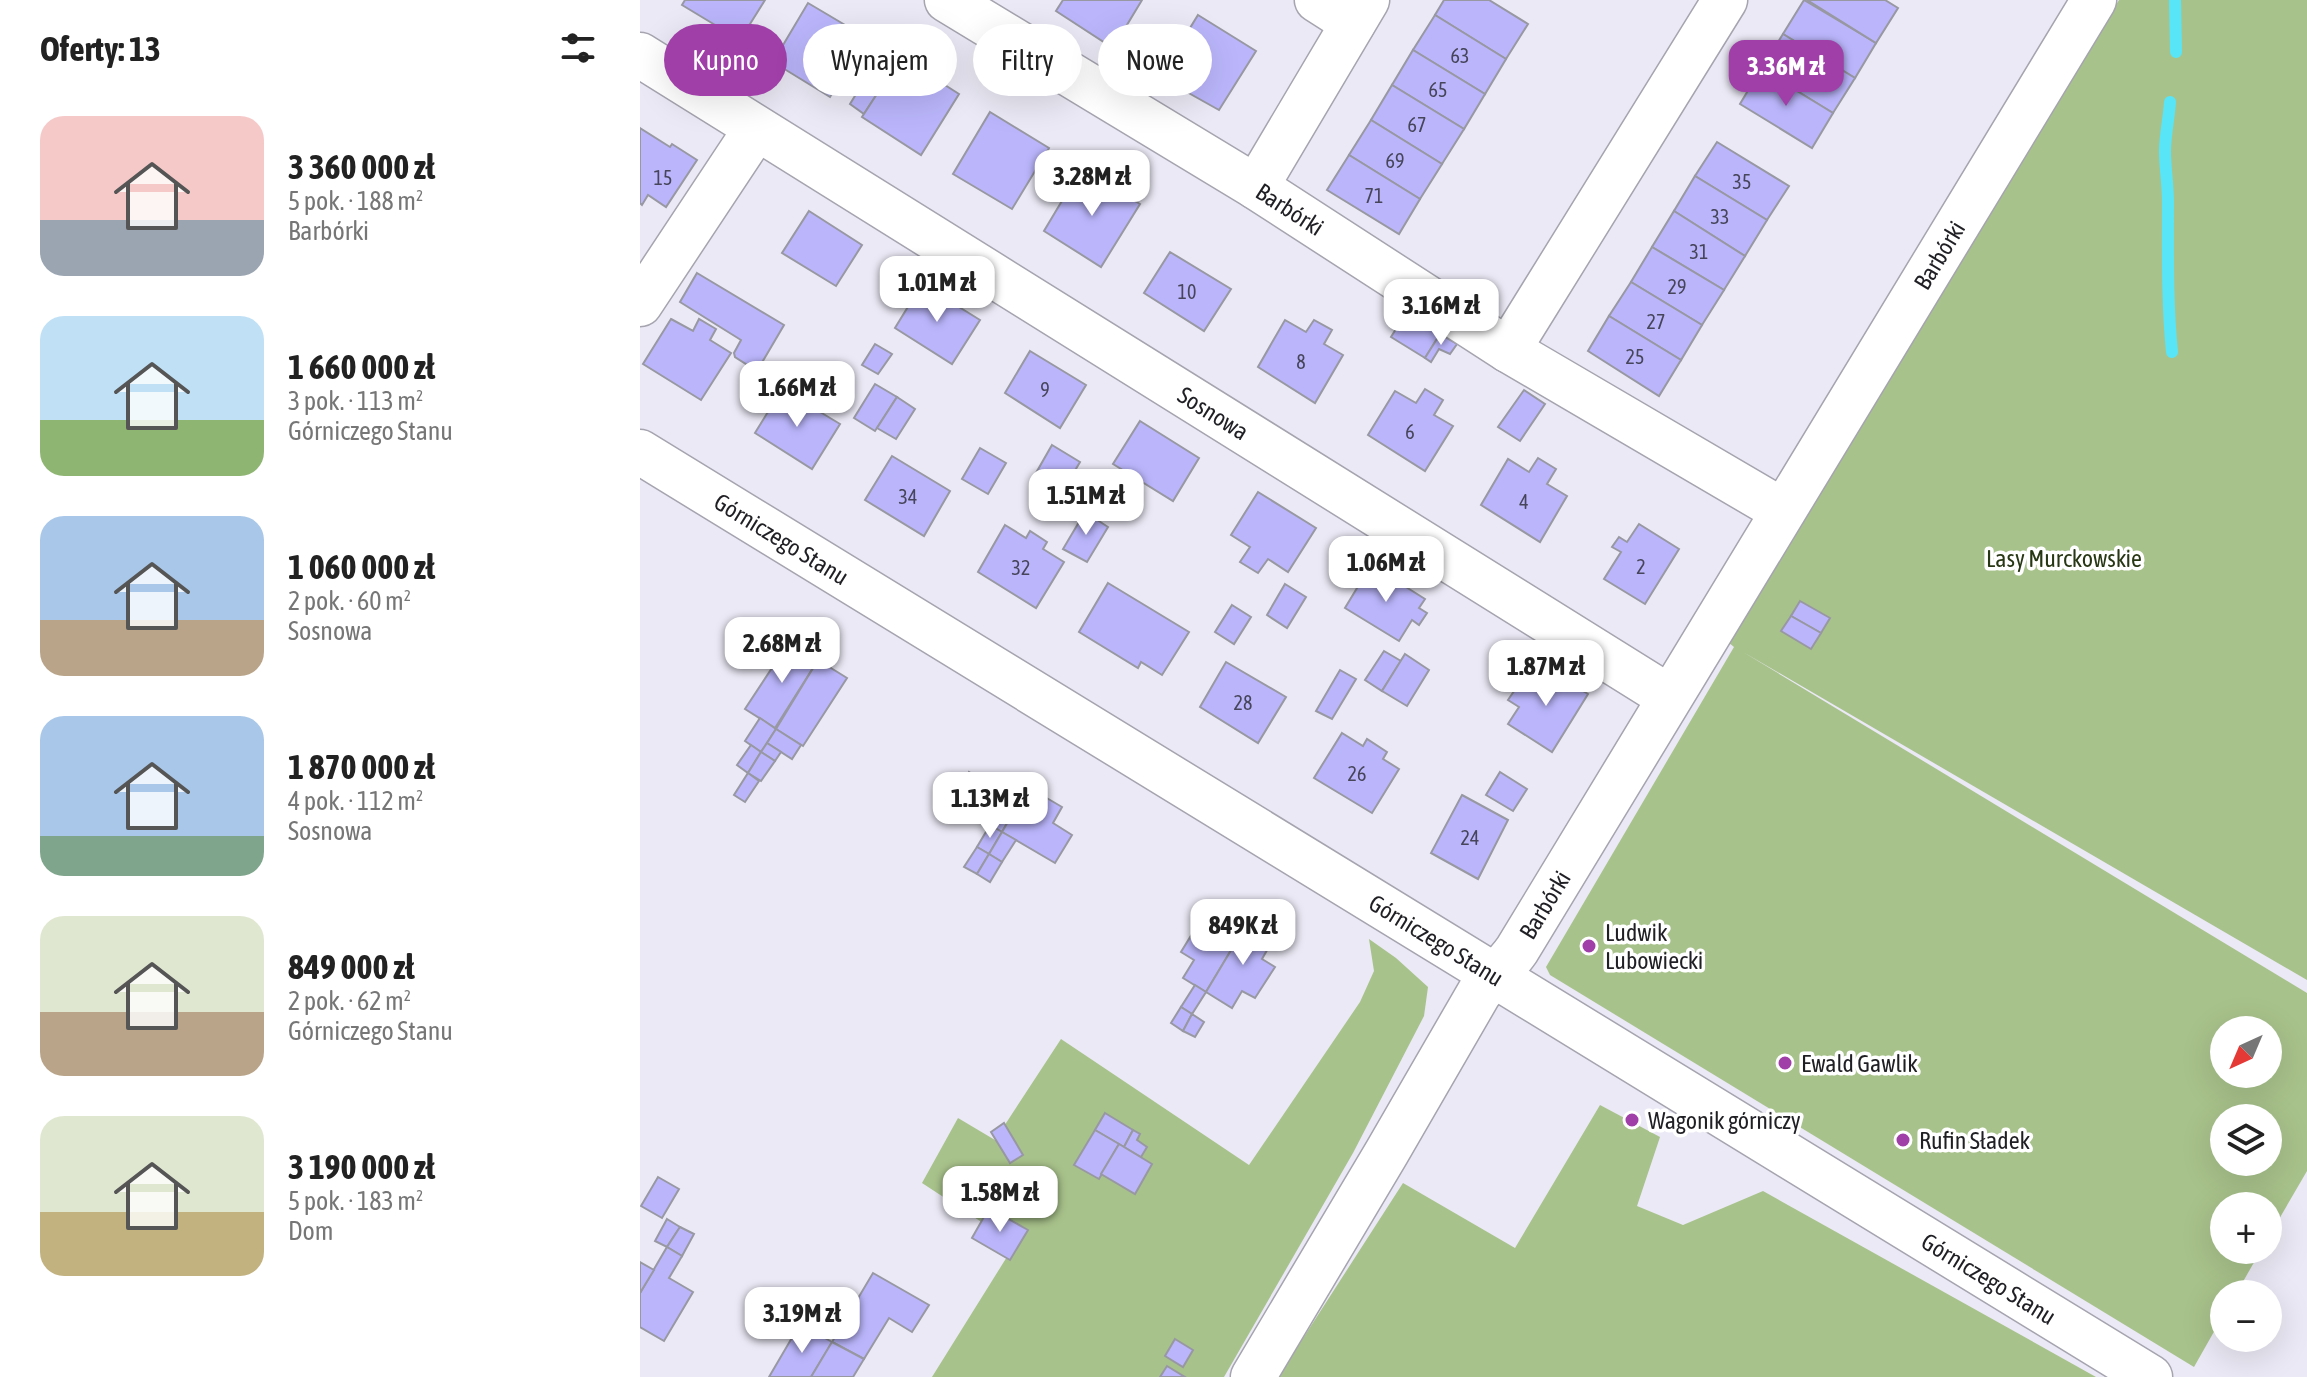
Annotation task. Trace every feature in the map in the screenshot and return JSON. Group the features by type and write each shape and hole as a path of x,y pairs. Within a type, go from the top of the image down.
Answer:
{"street":[{"path":"947,0 1256,187"},
{"path":"1317,0 1360,11"},
{"path":"1508,350 1725,0"},
{"name":"Barbórki","path":"1253,1377 1479,993 1509,963 2094,0"},
{"name":"Barbórki","path":"1360,11 1256,187 1508,350 1783,511"},
{"name":"Sosnowa","path":"640,55 1669,697"},
{"path":"640,304 756,129"},
{"name":"Górniczego Stanu","path":"640,452 2150,1377"}],"green space":[{"name":"Lasy Murckowskie","path":"2119,0 2307,0 2307,980 1743,652 2307,993 2307,1171 2282,1214 2282,1192 2210,1192 2210,1264 2253,1264 2244,1280 2210,1280 2210,1339 2194,1367 1550,975 1546,967 1734,647 1728,642"},
{"path":"1369,939 1428,987 1424,1016 1353,1153 1224,1377 932,1377 1015,1244 922,1183 958,1118 995,1140 1061,1039 1249,1165 1360,1002 1374,971"},
{"path":"1600,1105 1660,1137 1637,1206 1683,1225 1763,1191 2096,1377 1278,1377 1403,1183 1515,1248"}],"building":[{"path":"685,0 765,0 750,24 713,24 682,5"},
{"path":"1063,0 1142,0 1128,24 1098,24 1098,38 1082,28 1082,24 1076,24 1056,11"},
{"path":"1444,0 1489,0 1528,24 1506,59 1435,15"},
{"path":"1804,0 1876,43 1855,78 1783,34"},
{"path":"1807,0 1885,0 1898,8 1876,43"},
{"path":"808,3 843,24 803,24 803,80 787,71 787,38"},
{"path":"1198,15 1256,51 1219,110 1194,96 1212,96 1212,24 1192,24"},
{"path":"1435,15 1506,59 1485,94 1413,50"},
{"path":"1783,34 1855,78 1833,113 1761,69"},
{"path":"1413,50 1485,94 1464,129 1392,85"},
{"path":"1761,69 1833,113 1812,148 1740,104"},
{"path":"1392,85 1464,129 1442,164 1371,120"},
{"path":"959,94 921,155 862,117 876,96"},
{"path":"855,96 876,96 864,114 850,104"},
{"path":"990,112 1049,148 1012,209 953,174"},
{"path":"1371,120 1442,164 1420,199 1349,155"},
{"path":"640,128 697,160 666,207 648,195 642,205 640,203"},
{"path":"1717,142 1789,186 1767,220 1695,176"},
{"path":"1349,155 1420,199 1399,234 1327,190"},
{"path":"1081,169 1140,204 1101,267 1044,231"},
{"path":"1695,176 1767,220 1745,256 1674,211"},
{"path":"809,211 862,245 836,286 782,253"},
{"path":"1674,211 1745,256 1724,290 1652,247"},
{"path":"1652,247 1724,290 1702,325 1631,282"},
{"path":"1170,252 1231,289 1204,331 1144,293"},
{"path":"697,273 784,325 757,371 735,357 741,340 680,302"},
{"path":"1631,282 1702,325 1681,360 1609,316"},
{"path":"922,284 980,320 952,364 895,328"},
{"path":"1406,313 1440,334 1425,358 1391,337"},
{"path":"1609,316 1681,360 1659,396 1588,351"},
{"path":"671,319 693,331 699,319 716,329 710,340 731,353 701,400 643,364"},
{"path":"1285,320 1306,332 1314,320 1332,330 1324,344 1343,355 1315,403 1258,367"},
{"path":"1440,334 1457,344 1450,354 1439,349 1431,362 1425,358"},
{"path":"875,344 892,354 878,374 862,365"},
{"path":"1030,351 1086,385 1060,428 1005,393"},
{"path":"875,384 897,397 875,431 854,418"},
{"path":"782,389 840,424 812,469 755,433"},
{"path":"1425,389 1443,400 1434,415 1453,426 1425,471 1368,435 1395,391 1416,403"},
{"path":"1524,390 1545,404 1520,441 1498,427"},
{"path":"897,397 915,409 896,439 877,428"},
{"path":"1140,421 1199,458 1173,501 1113,464"},
{"path":"1052,445 1080,462 1064,489 1036,473"},
{"path":"980,448 1006,463 988,494 962,479"},
{"path":"892,456 950,491 924,536 865,500"},
{"path":"1538,458 1556,469 1547,484 1567,496 1540,542 1481,505 1508,459 1529,472"},
{"path":"1258,492 1316,528 1288,572 1268,559 1258,573 1240,562 1250,547 1231,535"},
{"path":"1085,512 1108,527 1087,562 1063,549"},
{"path":"1639,524 1679,549 1645,604 1604,579 1621,552 1612,547 1619,537 1627,542"},
{"path":"1005,525 1026,538 1030,531 1047,542 1043,549 1064,562 1036,608 978,572"},
{"path":"1371,565 1425,599 1419,608 1427,613 1419,625 1412,620 1399,641 1345,608"},
{"path":"1108,583 1189,632 1162,675 1141,662 1138,668 1079,632"},
{"path":"1285,584 1306,597 1287,628 1267,615"},
{"path":"1800,601 1830,618 1821,633 1791,616"},
{"path":"1232,605 1251,617 1234,644 1215,632"},
{"path":"1791,616 1821,633 1811,649 1781,631"},
{"path":"789,642 818,660 775,728 745,709"},
{"path":"1384,651 1401,661 1382,691 1365,680"},
{"path":"1405,654 1429,670 1407,706 1382,691"},
{"path":"818,660 847,678 803,746 776,729"},
{"path":"1226,662 1286,697 1258,743 1200,707"},
{"path":"1543,667 1588,694 1552,752 1508,724 1519,707 1508,700 1521,681 1531,687"},
{"path":"1340,670 1356,679 1332,719 1316,711"},
{"path":"760,718 776,729 761,752 745,741"},
{"path":"776,729 801,745 792,759 767,743"},
{"path":"1342,733 1363,746 1367,739 1387,752 1383,759 1399,769 1372,813 1314,778"},
{"path":"767,743 781,752 775,761 761,752"},
{"path":"751,745 761,752 748,773 737,765"},
{"path":"761,752 775,761 761,781 748,773"},
{"path":"969,772 1002,792 1011,778 1028,787 1002,832 952,802"},
{"path":"1500,772 1527,789 1513,811 1486,795"},
{"path":"748,773 759,781 745,802 734,795"},
{"path":"1028,787 1062,807 1053,823 1072,835 1055,863 1002,832"},
{"path":"1462,795 1508,820 1478,879 1431,853"},
{"path":"990,825 1002,832 989,854 977,847"},
{"path":"1002,832 1016,840 1002,862 989,854"},
{"path":"977,847 989,854 977,874 964,867"},
{"path":"989,854 1002,862 990,882 977,874"},
{"path":"1226,909 1248,922 1206,992 1183,978 1194,960 1181,952 1200,921 1213,929"},
{"path":"1248,922 1274,938 1262,959 1275,967 1255,998 1242,991 1232,1008 1206,992"},
{"path":"1195,985 1206,992 1192,1014 1181,1007"},
{"path":"1181,1007 1192,1014 1183,1031 1171,1023"},
{"path":"1192,1014 1204,1022 1195,1037 1183,1031"},
{"path":"1105,1113 1133,1130 1124,1147 1095,1130"},
{"path":"1004,1123 1023,1155 1010,1163 991,1132"},
{"path":"1095,1130 1119,1144 1099,1179 1074,1165"},
{"path":"1133,1130 1140,1134 1137,1140 1147,1147 1141,1157 1124,1147"},
{"path":"1119,1144 1152,1164 1135,1194 1101,1174"},
{"path":"658,1177 679,1189 662,1218 641,1206"},
{"path":"989,1208 1028,1230 1010,1260 972,1238"},
{"path":"667,1219 680,1227 667,1247 655,1241"},
{"path":"680,1227 694,1234 682,1256 667,1247"},
{"path":"667,1247 682,1256 669,1278 693,1292 664,1341 640,1327 640,1293"},
{"path":"640,1262 654,1270 640,1293"},
{"path":"873,1273 929,1305 912,1332 889,1318 864,1359 832,1342"},
{"path":"800,1324 832,1342 811,1377 769,1377"},
{"path":"1175,1339 1193,1350 1183,1367 1165,1356"},
{"path":"832,1342 864,1359 853,1377 811,1377"},
{"path":"1167,1366 1185,1377 1160,1377"}],"waterway":[{"path":"2175,0 2176,52"},
{"path":"2170,102 2165,151 2172,352"}],"place":[{"name":"Ludwik Lubowiecki","path":"1589,946"},
{"name":"Ewald Gawlik","path":"1785,1063"},
{"name":"Wagonik górniczy","path":"1632,1120"},
{"name":"Rufin Sładek","path":"1903,1140"}]}
